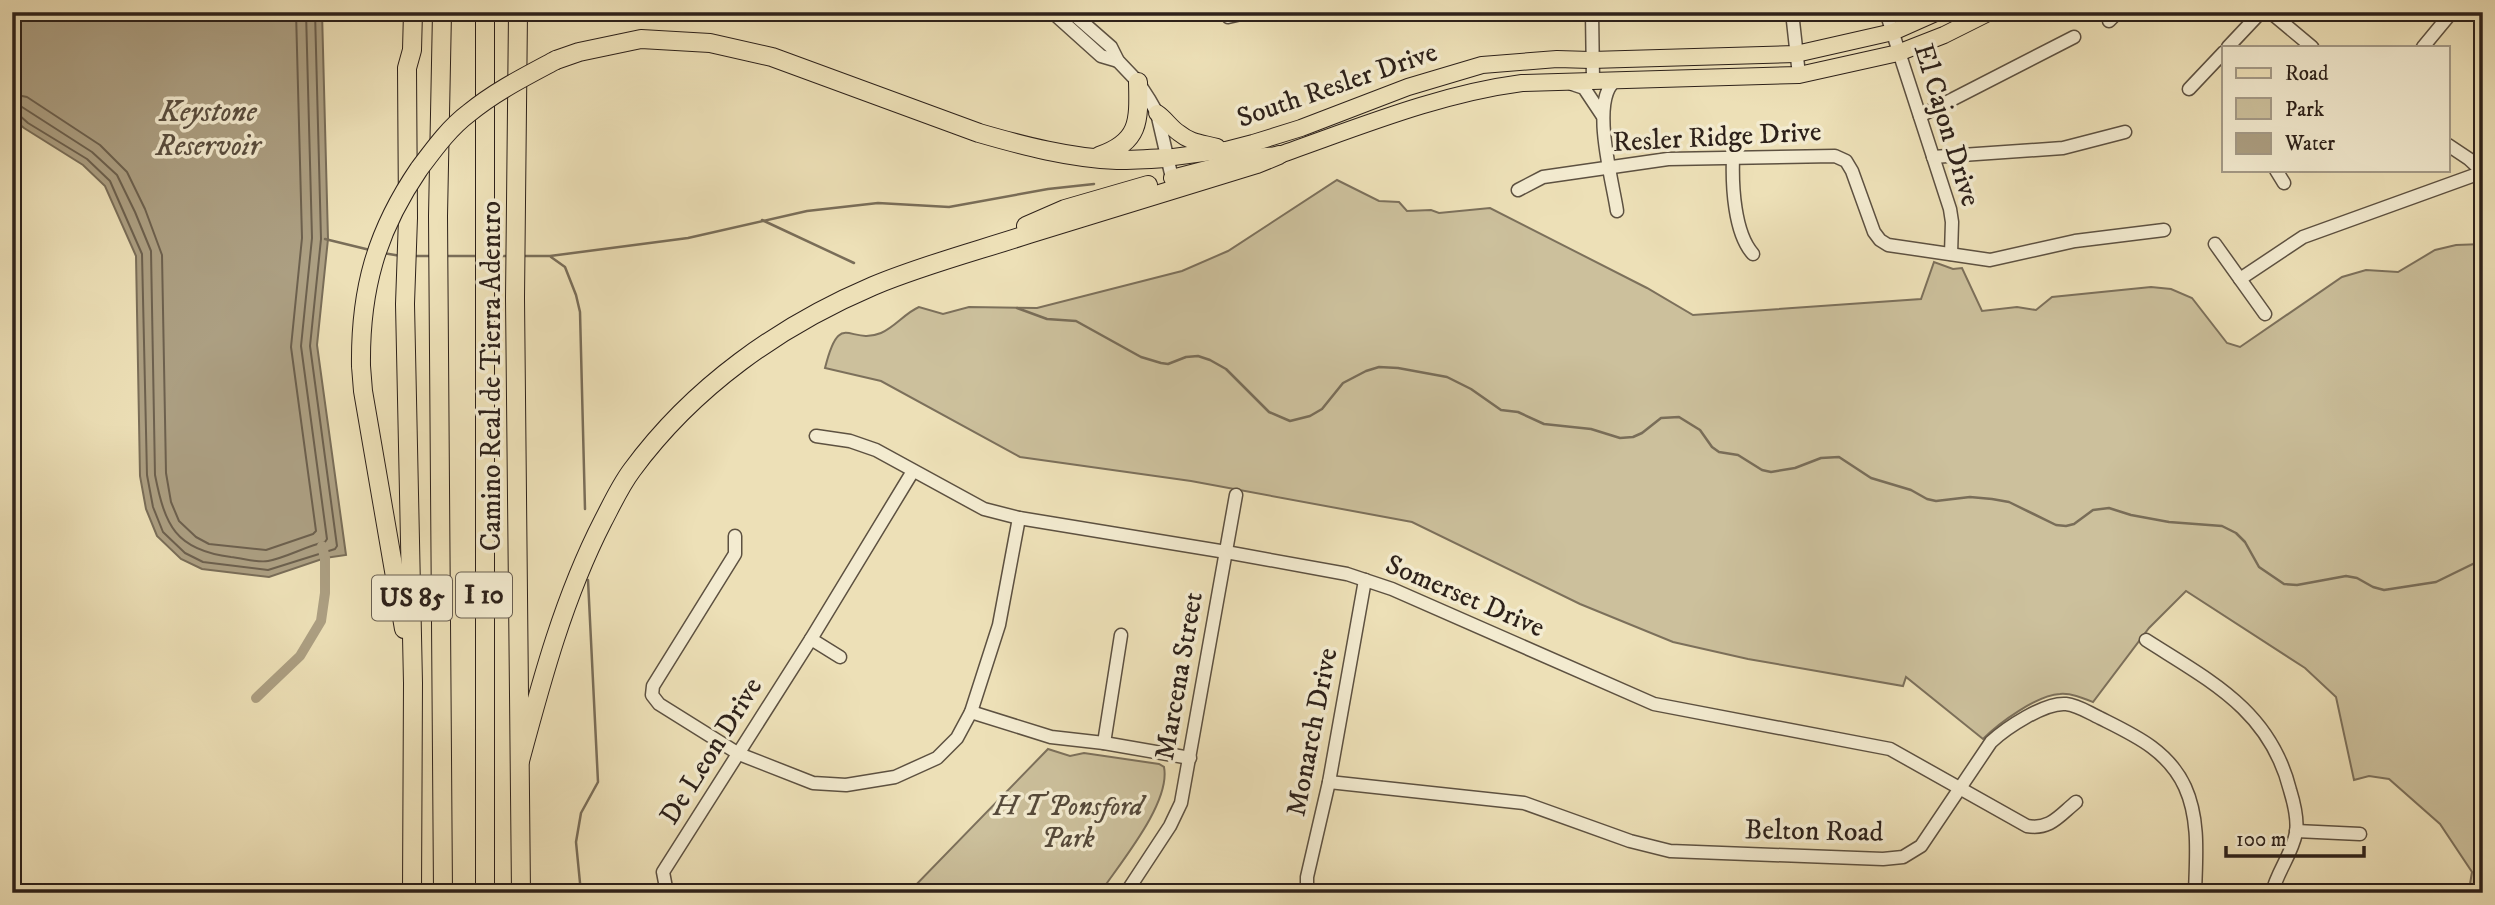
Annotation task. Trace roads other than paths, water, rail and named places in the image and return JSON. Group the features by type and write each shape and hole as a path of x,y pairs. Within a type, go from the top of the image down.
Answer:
{"highway":[{"name":"US 85","path":"412,893 414,683 405,304 408,218 407,68 412,50 414,12"},
{"name":"I 10","path":"442,12 438,299 443,893"},
{"name":"I 10","path":"485,12 485,893"},
{"name":"Camino Real de Tierra Adentro","path":"519,17 515,298 521,893"},
{"path":"414,683 363,391 363,317 372,261 391,216 407,188 435,147 466,115 497,92 556,60 579,52 641,39 693,41 772,57 979,133 1042,150 1119,160 1167,158"},
{"path":"1093,158 1115,150 1127,141 1134,131 1138,114 1138,82"},
{"path":"520,761 559,622 596,534 632,470 676,420 737,363 769,340 873,286 937,262 1279,155"},
{"path":"1003,242 1033,222 1065,209 1172,178"}],"main road":[{"path":"407,12 407,68"},
{"name":"South Resler Drive","path":"1167,158 1226,150 1301,128 1408,86 1455,72 1520,61 1797,54 1893,32 1938,12"},
{"name":"South Resler Drive","path":"1172,178 1253,156 1279,155 1451,96 1496,86 1799,75 1898,54 1944,36 1990,12"},
{"path":"1157,113 1192,141 1226,150"}],"street":[{"path":"1052,12 1101,56 1118,61"},
{"path":"1072,12 1111,47 1118,61 1138,82 1157,113 1172,178"},
{"path":"1228,16 1250,12"},
{"path":"1592,12 1593,81"},
{"path":"1792,12 1799,75"},
{"name":"El Cajon Drive","path":"1886,12 1950,209 1951,254"},
{"path":"2229,46 2261,12"},
{"path":"2270,12 2311,46"},
{"path":"2424,46 2452,12"},
{"path":"1920,116 2074,37"},
{"path":"2189,89 2222,54"},
{"path":"1616,80 1608,89 1602,115 1617,211"},
{"path":"1567,82 1584,88 1602,115"},
{"path":"1933,157 2063,148 2124,132"},
{"path":"2240,279 2303,237 2483,172 2450,146"},
{"name":"Resler Ridge Drive","path":"1518,190 1543,177 1668,159 1835,156 1846,161 1852,171 1874,232 1880,240 1888,245 1951,254"},
{"path":"1732,158 1734,201 1743,238 1753,254"},
{"path":"2277,172 2284,183"},
{"path":"1951,254 1990,260 2075,241 2164,230"},
{"path":"2215,244 2265,314"},
{"name":"Somerset Drive","path":"816,436 859,443 976,506 1019,518 1347,574 1392,589 1654,704 1890,749 2027,827 2040,828 2053,822 2076,802"},
{"name":"De Leon Drive","path":"667,893 663,872 811,639 913,471"},
{"name":"Marcena Street","path":"1126,893 1170,826 1181,803 1236,495"},
{"path":"735,536 735,554 653,686 652,695 659,704 739,754 813,783 846,785 895,777 937,758 957,738 971,712 999,625 1019,518"},
{"name":"Monarch Drive","path":"1310,893 1307,877 1329,782 1365,580"},
{"path":"1104,743 1121,635"},
{"path":"811,639 840,657"},
{"path":"2146,640 2227,692 2245,708 2271,742 2287,778 2296,831 2272,893"},
{"name":"Belton Road","path":"1329,782 1524,803 1630,841 1670,851 1883,859 1903,857 1921,846 1991,742 2013,725 2053,705 2065,704 2078,707 2146,741 2161,754 2185,786 2196,835 2195,893"},
{"path":"971,712 1051,737 1190,758"},
{"path":"2296,831 2360,834"}],"water":[{"name":"Keystone Reservoir","path":"12,12 322,12 328,239 317,345 346,555 325,558 269,577 202,569 181,559 157,536 146,509 140,476 136,256 105,186 83,165 12,118"}],"waterway":[{"path":"523,256 550,256 688,238 807,211 878,203 949,207 1048,189 1094,184"},
{"path":"762,220 854,263"},
{"path":"325,239 370,250"},
{"path":"383,253 401,256"},
{"path":"414,256 432,256"},
{"path":"446,256 478,256"},
{"path":"491,256 509,256"},
{"path":"551,257 565,267 580,312 585,509"},
{"path":"1017,308 1047,319 1076,321 1141,357 1161,363 1168,364 1186,357 1198,356 1210,360 1226,369 1269,412 1290,421 1310,416 1322,409 1343,383 1366,371 1379,367 1398,368 1447,377 1471,389 1501,410 1518,412 1544,424 1591,429 1620,438 1642,433 1661,418 1679,417 1700,430 1719,452 1738,455 1762,470 1771,472 1795,468 1821,458 1839,457 1871,478 1911,490 1927,499 1936,501 1970,497 2009,502 2056,525 2074,524 2093,510 2109,508 2169,522 2222,526 2236,533 2245,542 2259,567 2284,584 2297,585 2346,576 2384,590 2436,582 2483,559"},
{"path":"256,698 300,656 321,621 325,593 325,558 322,546"},
{"path":"581,893 576,842 581,813 598,782 588,580"}],"park label":[{"name":"H T Ponsford Park","path":"1068,822"}]}
